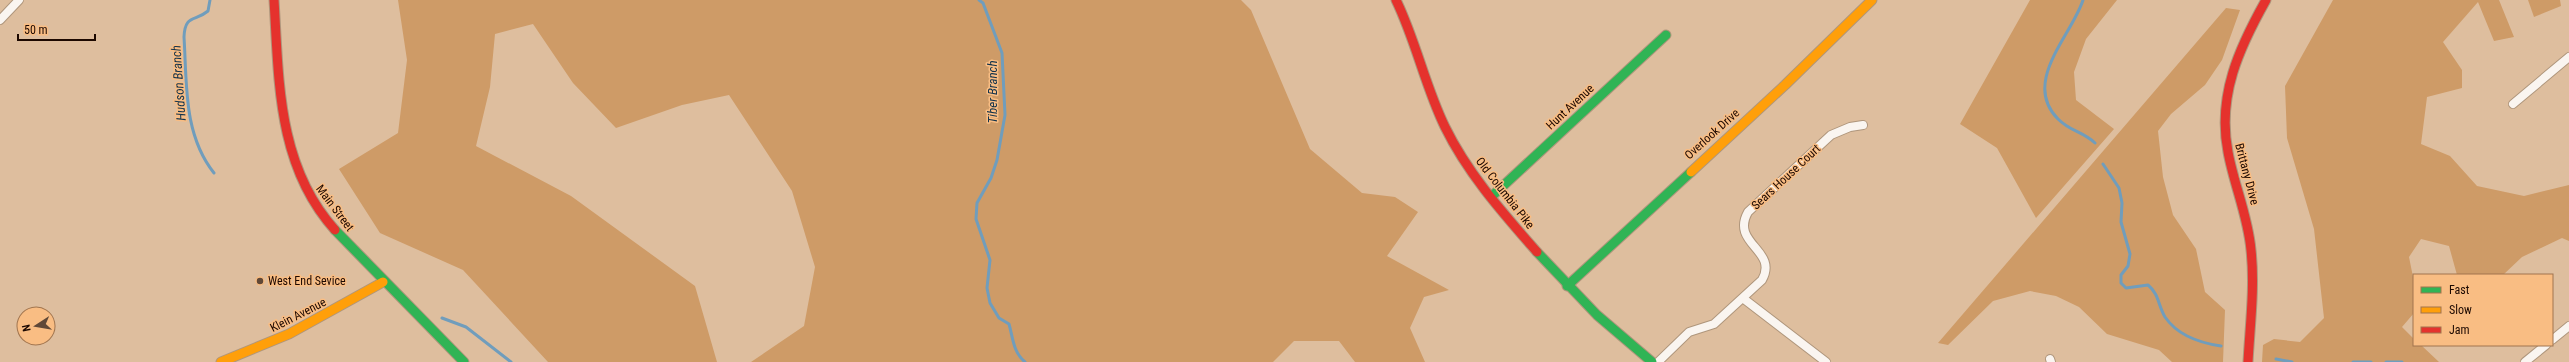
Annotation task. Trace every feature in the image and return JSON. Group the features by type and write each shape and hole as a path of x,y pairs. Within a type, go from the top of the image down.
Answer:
{"street":[{"path":"0,20 19,0"},
{"name":"Main Street","path":"274,0 281,110 294,162 318,210 384,282 464,362"},
{"name":"Old Columbia Pike","path":"1396,0 1435,107 1446,129 1491,197 1568,286 1610,329 1652,362"},
{"name":"Overlook Drive","path":"1568,286 1785,85 1872,0"},
{"name":"Brittany Drive","path":"2248,362 2252,261 2243,208 2228,153 2223,110 2237,53 2266,0"},
{"name":"Hunt Avenue","path":"1491,197 1666,35"},
{"path":"2513,104 2569,57"},
{"name":"Sears House Court","path":"1658,362 1683,336 1714,324 1744,299 1765,274 1765,260 1744,232 1743,225 1748,212 1831,135 1850,127 1863,125"},
{"name":"Klein Avenue","path":"221,362 289,334 384,282"},
{"path":"1744,299 1826,362"},
{"path":"2553,339 2569,326"},
{"path":"2526,362 2545,346"}],"shaded area":[{"path":"398,0 1241,0 1251,10 1310,149 1362,193 1395,197 1418,212 1387,256 1449,290 1424,297 1410,328 1425,362 1355,362 1339,341 1294,341 1273,362 751,362 804,326 815,267 792,191 729,95 682,105 616,128 573,83 533,24 495,34 490,87 476,146 571,196 695,286 717,362 548,362 463,270 380,233 339,169 398,133 407,60"},
{"path":"2030,0 2117,0 2086,39 2074,72 2076,100 2114,129 2036,218 1997,148 1960,124"},
{"path":"2333,0 2499,0 2514,37 2494,41 2478,2 2443,42 2462,70 2462,88 2427,97 2421,144 2450,156 2477,186 2524,196 2569,185 2569,241 2562,238 2522,257 2504,274 2457,274 2449,246 2421,239 2409,257 2413,277 2413,314 2402,327 2413,338 2413,346 2422,346 2439,362 2262,362 2263,345 2274,339 2300,342 2324,318 2314,229 2287,138 2285,86"},
{"path":"2528,0 2560,0 2561,6 2534,17"},
{"path":"2226,8 2240,10 2222,60 2205,85 2171,114 2158,131 2163,177 2173,215 2196,249 2205,292 2225,310 2223,362 2172,362 2159,350 2107,334 2079,307 2056,296 2030,291 1993,301 1948,345 1938,343"}],"waterway":[{"name":"Hudson Branch","path":"210,0 208,11 186,25 184,37 188,108 197,142 204,158 214,173"},
{"name":"Tiber Branch","path":"979,0 983,3 1002,53 1005,115 997,160 991,178 977,203 976,219 990,260 987,288 990,303 999,318 1009,324 1018,354 1025,362"},
{"path":"2083,0 2077,14 2052,59 2047,74 2045,90 2048,105 2058,119 2067,127 2086,136 2095,143"},
{"path":"2103,164 2119,188 2122,203 2121,222 2130,254 2128,266 2121,275 2121,283 2126,288 2148,285 2152,288 2163,313 2170,324 2190,338 2221,346"},
{"name":"Hudson Branch","path":"442,318 466,327 511,362"},
{"path":"2276,359 2292,362"},
{"path":"2353,362 2371,362"},
{"path":"2386,362 2402,362"}],"traffic: fast":[{"path":"1491,197 1666,35"},
{"path":"1567,286 1691,172"},
{"path":"335,230 464,362"},
{"path":"1537,252 1597,315 1652,362"}],"traffic: slow":[{"path":"1691,172 1785,85 1872,0"},
{"path":"221,362 289,334 383,282"}],"traffic: jam":[{"path":"274,0 280,91 292,150 302,178 316,205 335,230"},
{"path":"1396,0 1438,111 1454,144 1475,177 1537,252"},
{"path":"2248,362 2252,292 2251,250 2247,225 2228,152 2225,131 2228,92 2233,73 2247,36 2266,0"}],"place":[{"name":"West End Sevice","path":"260,281"}]}
